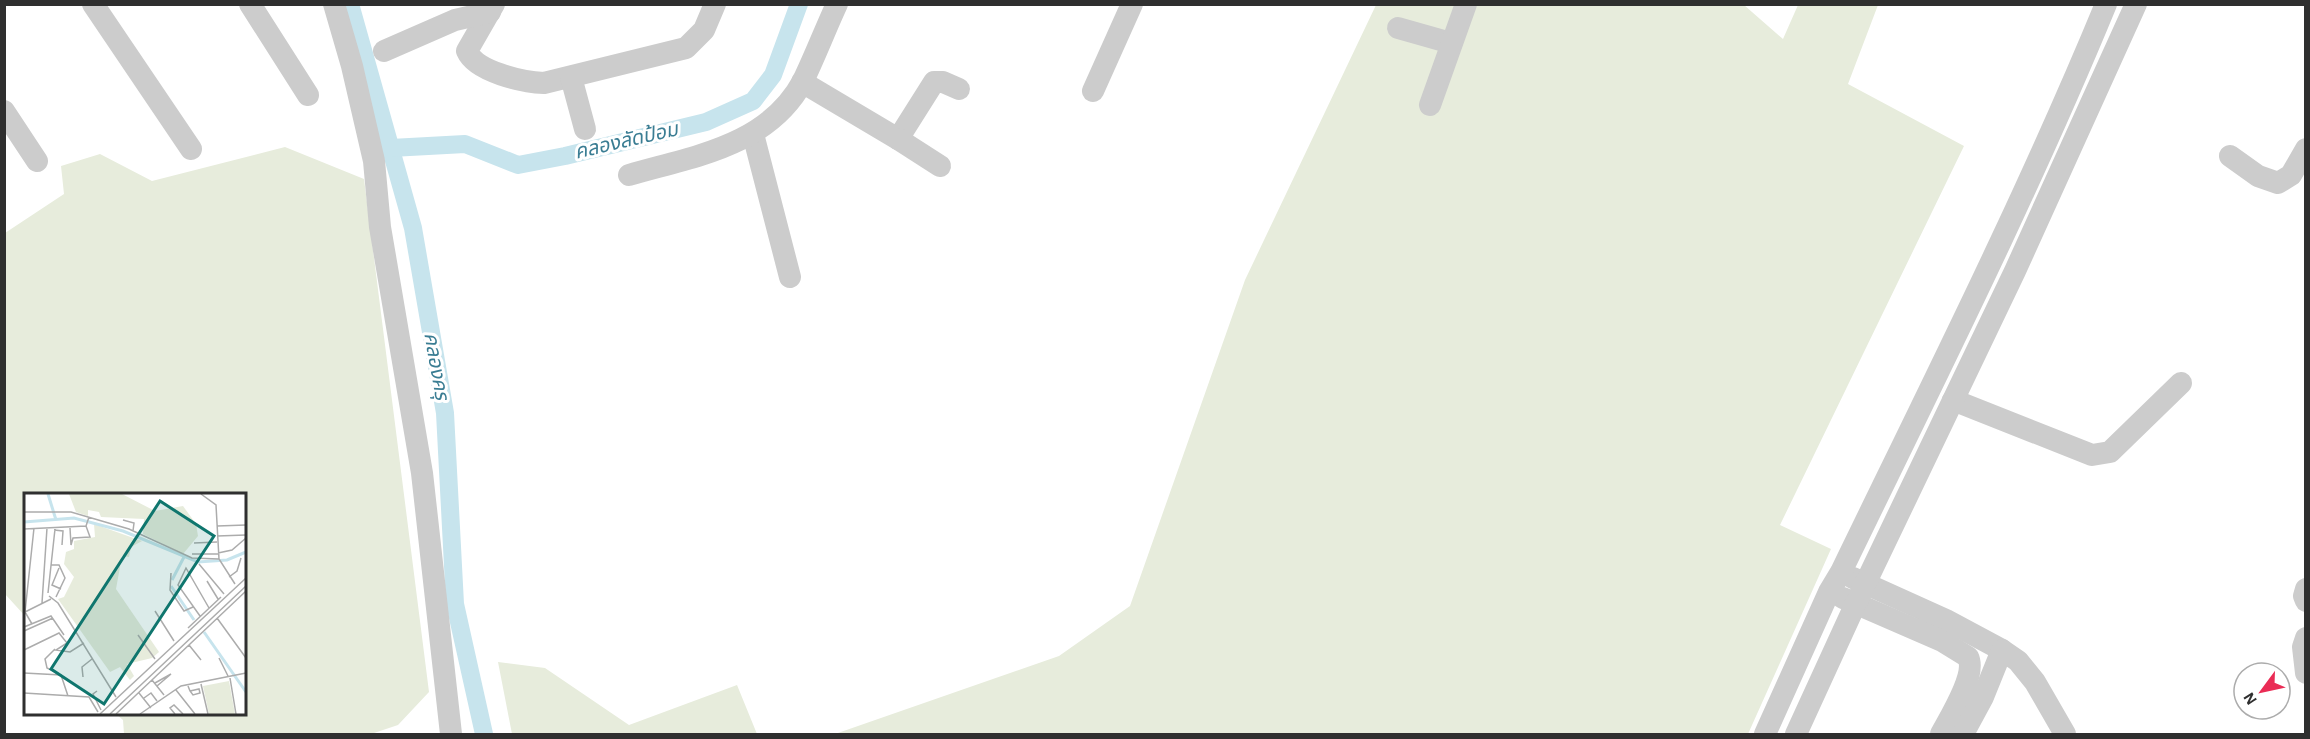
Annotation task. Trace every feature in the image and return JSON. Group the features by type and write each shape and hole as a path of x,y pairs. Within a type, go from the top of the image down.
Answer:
{"street":[{"path":"93,4 191,148"},
{"path":"250,4 308,95"},
{"path":"334,4 352,66 374,161 380,227 398,320 422,473 451,735"},
{"path":"492,8 467,51 471,59 479,65 524,82 544,83 686,48 704,30 715,4"},
{"path":"629,175 724,147 753,134 775,118 802,82 837,4"},
{"path":"1093,91 1132,4"},
{"path":"1431,105 1466,4"},
{"path":"1765,735 1829,592 1841,572 1992,260 2068,97 2106,4"},
{"path":"1796,735 2015,271 2136,4"},
{"path":"384,51 455,20 492,8"},
{"path":"1398,28 1451,43"},
{"path":"571,77 585,129"},
{"path":"802,82 940,165"},
{"path":"898,139 934,82 943,82 959,89"},
{"path":"4,111 37,161"},
{"path":"753,134 790,277"},
{"path":"2230,156 2258,176 2278,183 2291,175 2306,149"},
{"path":"1992,260 2015,271"},
{"path":"1953,400 2092,455 2110,452 2181,383"},
{"path":"1841,572 1862,593 1968,657 1971,668 1963,691 1941,735"},
{"path":"2306,589 2304,596 2306,601"},
{"path":"1829,592 1862,593 1946,620 2002,650 2018,661 2035,682 2065,735"},
{"path":"2306,638 2303,646 2306,673"},
{"path":"1963,735 1983,697 2002,650"}],"green space":[{"path":"1376,5 1744,5 1783,39 1798,5 1878,5 1848,84 1964,146 1780,525 1831,549 1748,734 835,734 1059,656 1130,606 1245,280"},
{"path":"285,147 364,179 429,692 398,725 371,734 124,734 123,720 117,715 246,715 246,493 24,493 24,615 5,594 5,233 64,194 61,166 100,154 152,181"},
{"path":"498,662 545,668 629,725 737,685 757,734 512,734"}],"waterway":[{"name":"คลองครุ","path":"350,4 413,228 445,413 455,604 484,734"},
{"name":"คลองลัดป้อม","path":"391,148 465,144 518,165 706,122 753,101 773,75 799,4"}]}
